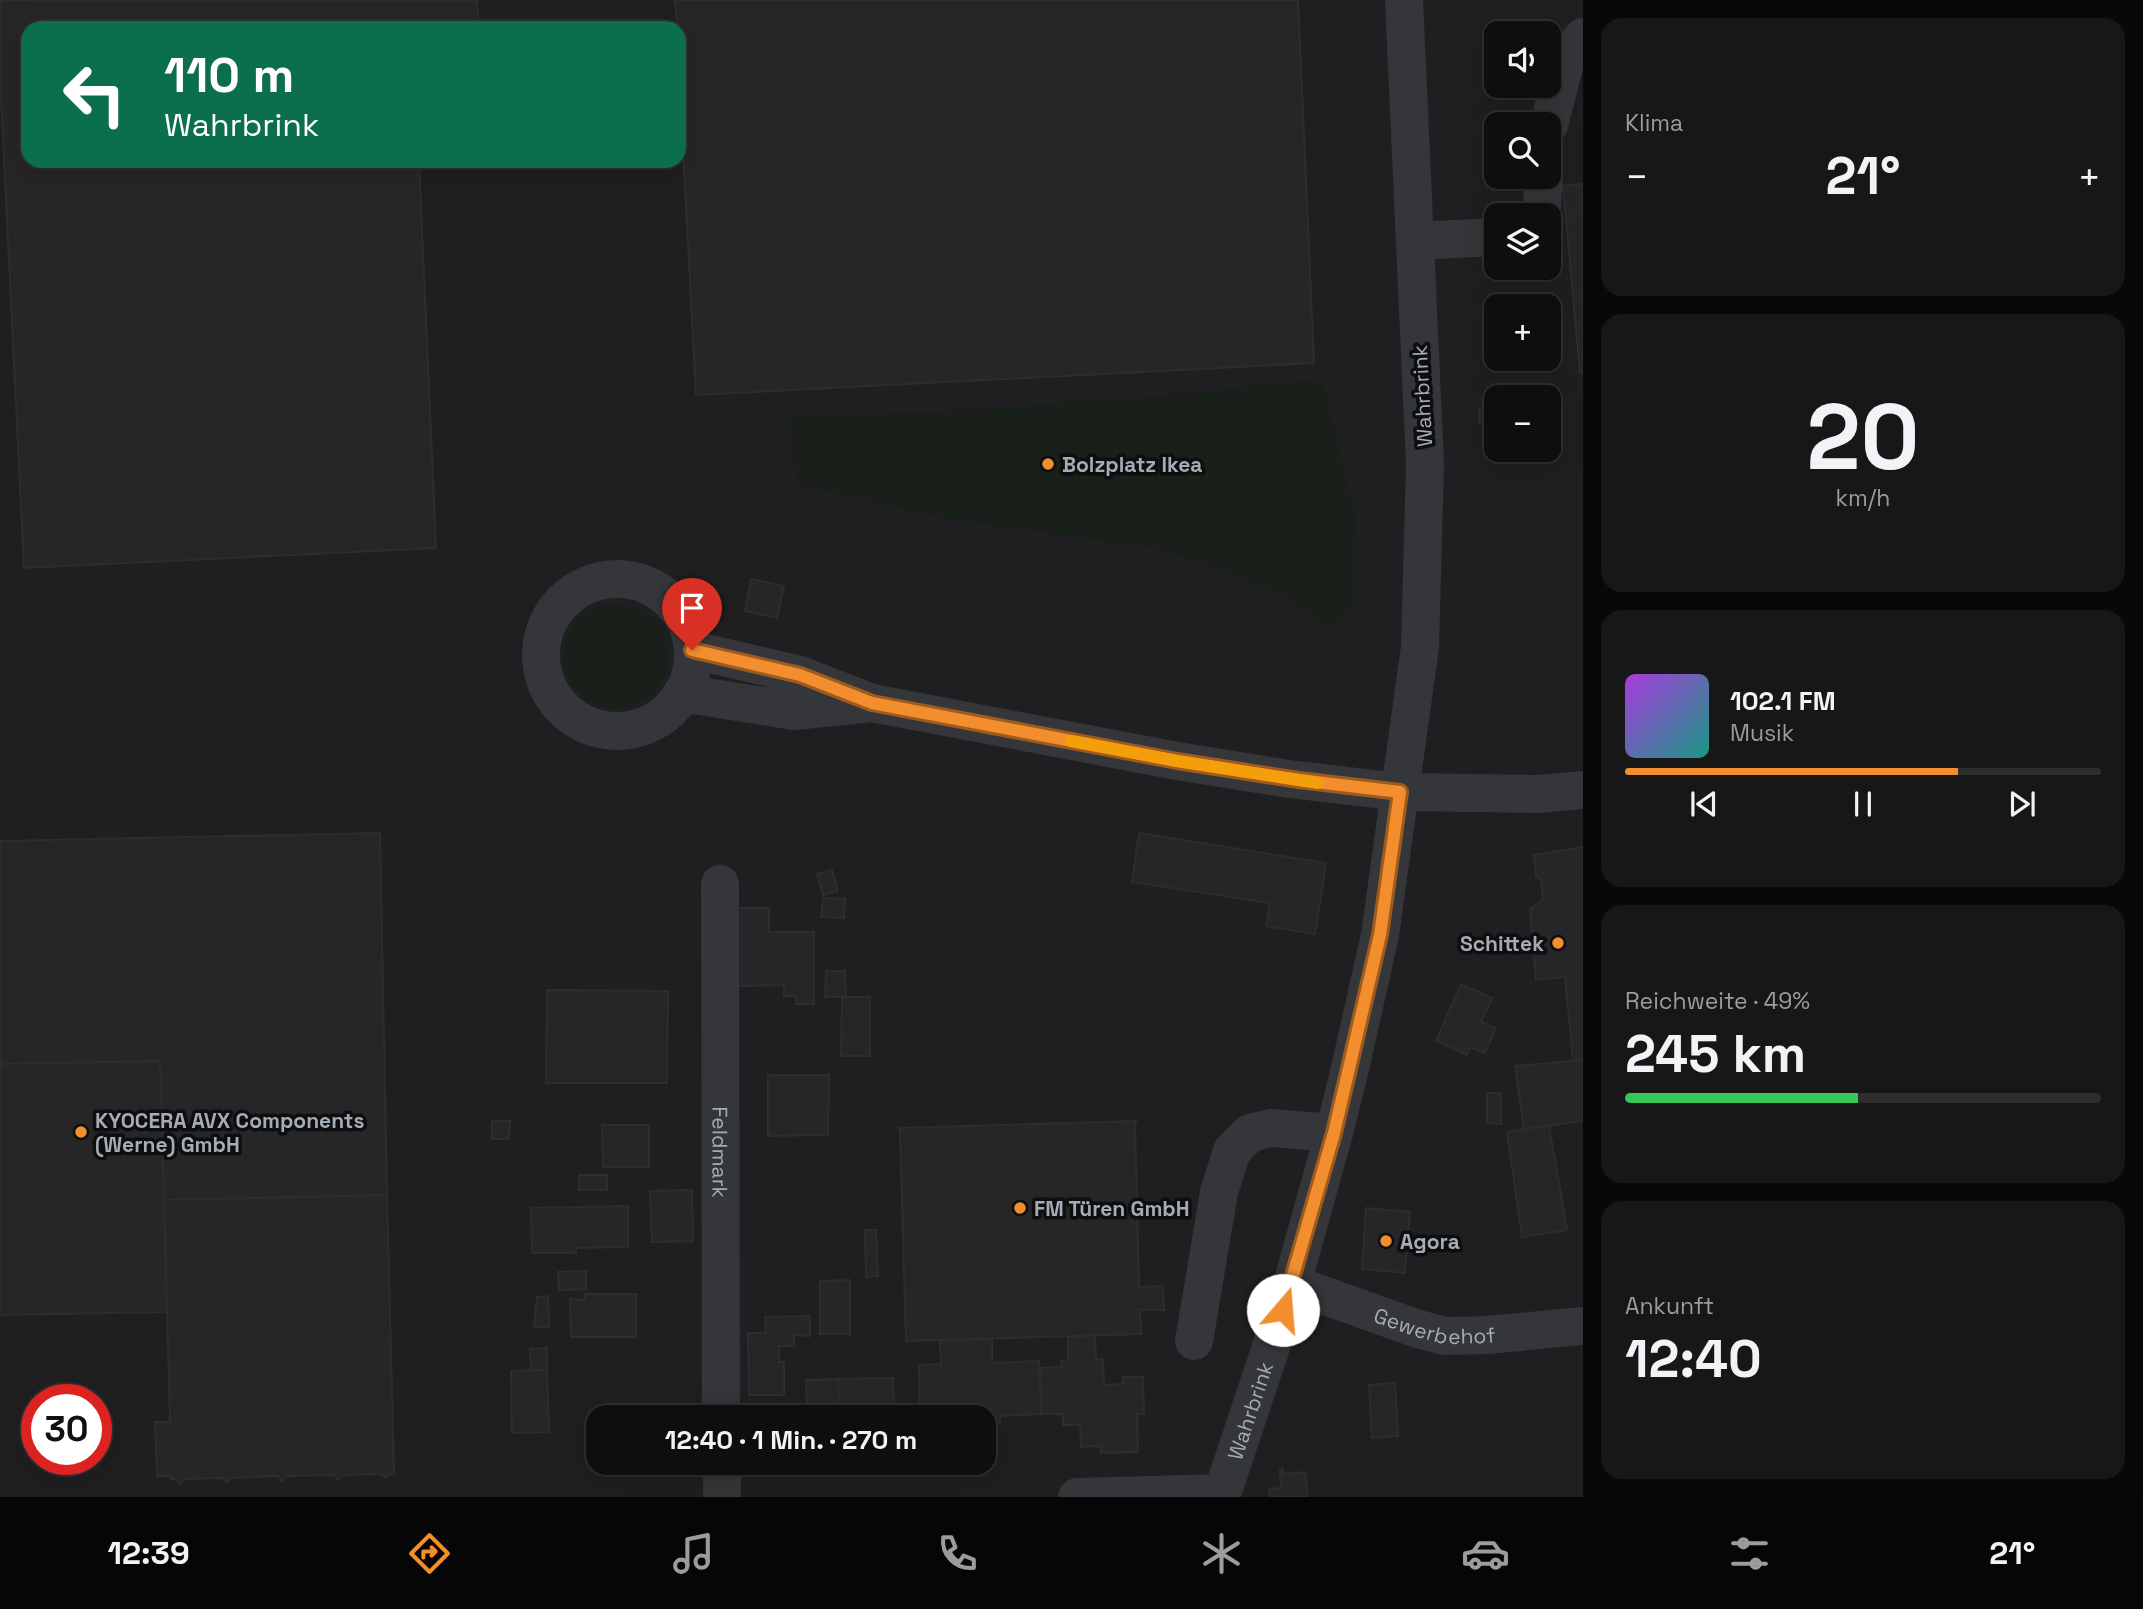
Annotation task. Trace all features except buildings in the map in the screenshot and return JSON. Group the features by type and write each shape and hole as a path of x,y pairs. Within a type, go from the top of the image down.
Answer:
{"street":[{"name":"Wahrbrink","path":"1222,1495 1292,1284 1334,1133 1380,935 1420,646 1425,464 1404,0"},
{"path":"1552,112 1567,54 1583,37"},
{"path":"1415,241 1484,238"},
{"path":"606,579 641,582 671,601 686,624 692,650 692,668 677,702 648,724 621,730 593,727 563,708 551,693 544,676 541,657 549,621 559,606 572,593 588,584 606,579"},
{"path":"692,650 800,675 872,703 1177,761 1400,792 1539,794 1583,790"},
{"path":"682,693 794,711 872,703"},
{"name":"Feldmark","path":"720,884 721,1405"},
{"path":"1194,1341 1219,1192 1232,1151 1250,1133 1270,1128 1334,1133"},
{"name":"Gewerbehof","path":"1292,1284 1445,1336 1583,1326"},
{"path":"722,1475 722,1497"},
{"path":"1077,1497 1222,1495"}],"shaded area":[{"path":"0,0 1583,0 1583,1497 0,1497"},
{"path":"1321,379 1355,517 1352,602 1330,629 1281,591 1160,549 934,516 796,483 792,416 937,412 1163,396"},
{"path":"616,604 636,608 653,619 664,636 668,656 664,676 653,693 636,704 616,708 596,704 579,693 568,676 564,656 568,636 579,619 596,608"}],"slow traffic":[{"path":"1071,741 1318,783"}],"place":[{"name":"Bolzplatz Ikea","path":"1048,464"},
{"name":"Schittek","path":"1558,943"},
{"name":"KYOCERA AVX Components (Werne) GmbH","path":"81,1132"},
{"name":"FM Türen GmbH","path":"1020,1208"},
{"name":"Agora","path":"1386,1241"}],"route":[{"path":"692,650 800,675 872,703 1177,761 1400,792 1380,935 1317,1200 1283,1310"}]}
